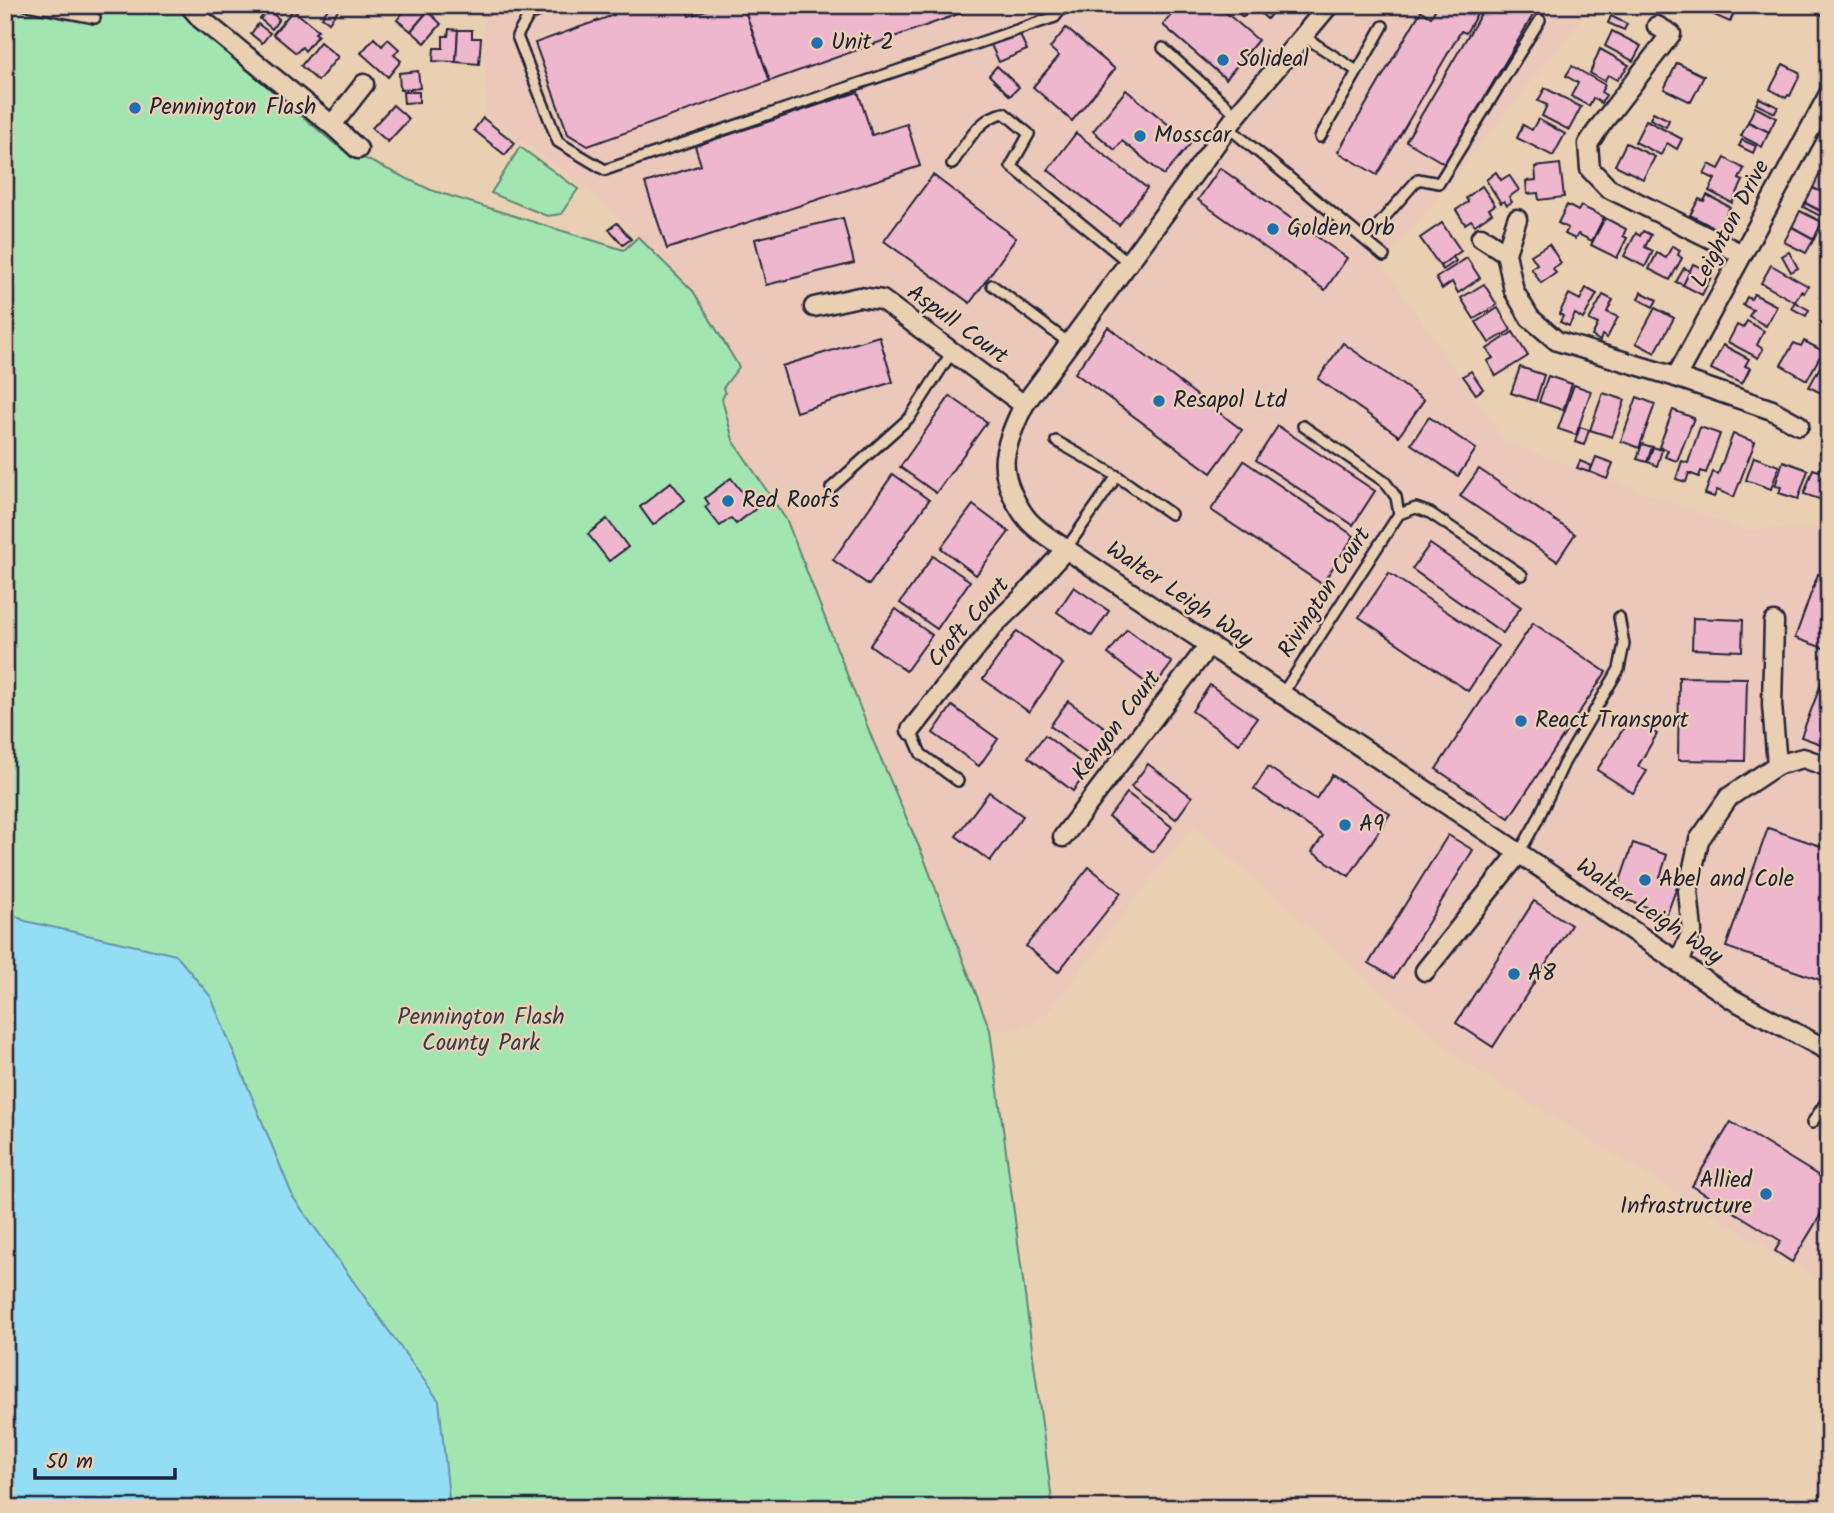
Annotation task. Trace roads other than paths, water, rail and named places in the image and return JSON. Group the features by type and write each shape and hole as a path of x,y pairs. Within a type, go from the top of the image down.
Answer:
{"street":[{"path":"189,5 201,19 358,149"},
{"name":"Walter Leigh Way","path":"1329,5 1232,121 1024,405 1012,431 1004,459 1017,503 1033,525 1066,549 1283,693 1732,999 1829,1051"},
{"path":"1671,33 1588,144 1590,169 1608,188 1742,254"},
{"path":"332,125 364,85"},
{"name":"Leighton Drive","path":"1676,377 1742,254 1821,128 1829,94"},
{"path":"1517,219 1506,253 1514,291 1530,318 1557,341 1772,410 1799,425"},
{"path":"1481,236 1506,253"},
{"name":"Aspull Court","path":"814,307 859,297 882,300 1024,405"},
{"name":"Croft Court","path":"911,730 994,625 1066,549"},
{"path":"1774,622 1772,705 1777,765"},
{"name":"Kenyon Court","path":"1063,837 1209,645"},
{"path":"1679,963 1692,931 1688,891 1699,840 1728,797 1777,765 1803,758 1829,767"},
{"path":"1425,971 1519,853"}],"lane":[{"path":"5,23 9,5"},
{"path":"27,5 94,18"},
{"path":"556,5 529,15 517,36 558,142 605,170 1055,17 1064,5"},
{"path":"1365,240 1418,179 1439,183 1540,20"},
{"path":"1320,137 1383,26"},
{"path":"1303,36 1357,71"},
{"path":"1163,48 1232,121 1384,256"},
{"path":"952,164 983,122 991,115 1004,113 1029,134 1011,166 1129,262"},
{"path":"992,285 1069,343"},
{"path":"831,488 910,417 952,352"},
{"name":"Rivington Court","path":"1303,426 1385,482 1396,497 1399,514"},
{"path":"1056,441 1117,477 1171,514"},
{"path":"1066,549 1117,477"},
{"name":"Rivington Court","path":"1283,693 1399,514 1416,508 1430,513 1522,575"},
{"path":"1519,853 1564,763 1619,669 1624,644 1619,617"},
{"path":"911,730 921,754 958,781"},
{"path":"1812,1123 1829,1097"}],"water":[{"path":"5,910 25,921 176,955 211,997 293,1197 439,1401 450,1508 5,1508"}],"place":[{"name":"Unit 2","path":"817,43"},
{"name":"Solideal","path":"1223,60"},
{"name":"Pennington Flash","path":"135,108"},
{"name":"Mosscar","path":"1140,136"},
{"name":"Golden Orb","path":"1273,229"},
{"name":"Resapol Ltd","path":"1159,401"},
{"name":"Red Roofs","path":"728,501"},
{"name":"React Transport","path":"1521,721"},
{"name":"A9","path":"1345,825"},
{"name":"Abel and Cole","path":"1645,880"},
{"name":"A8","path":"1514,974"},
{"name":"Allied Infrastructure","path":"1766,1194"}],"park label":[{"name":"Pennington Flash County Park","path":"481,1031"}]}
